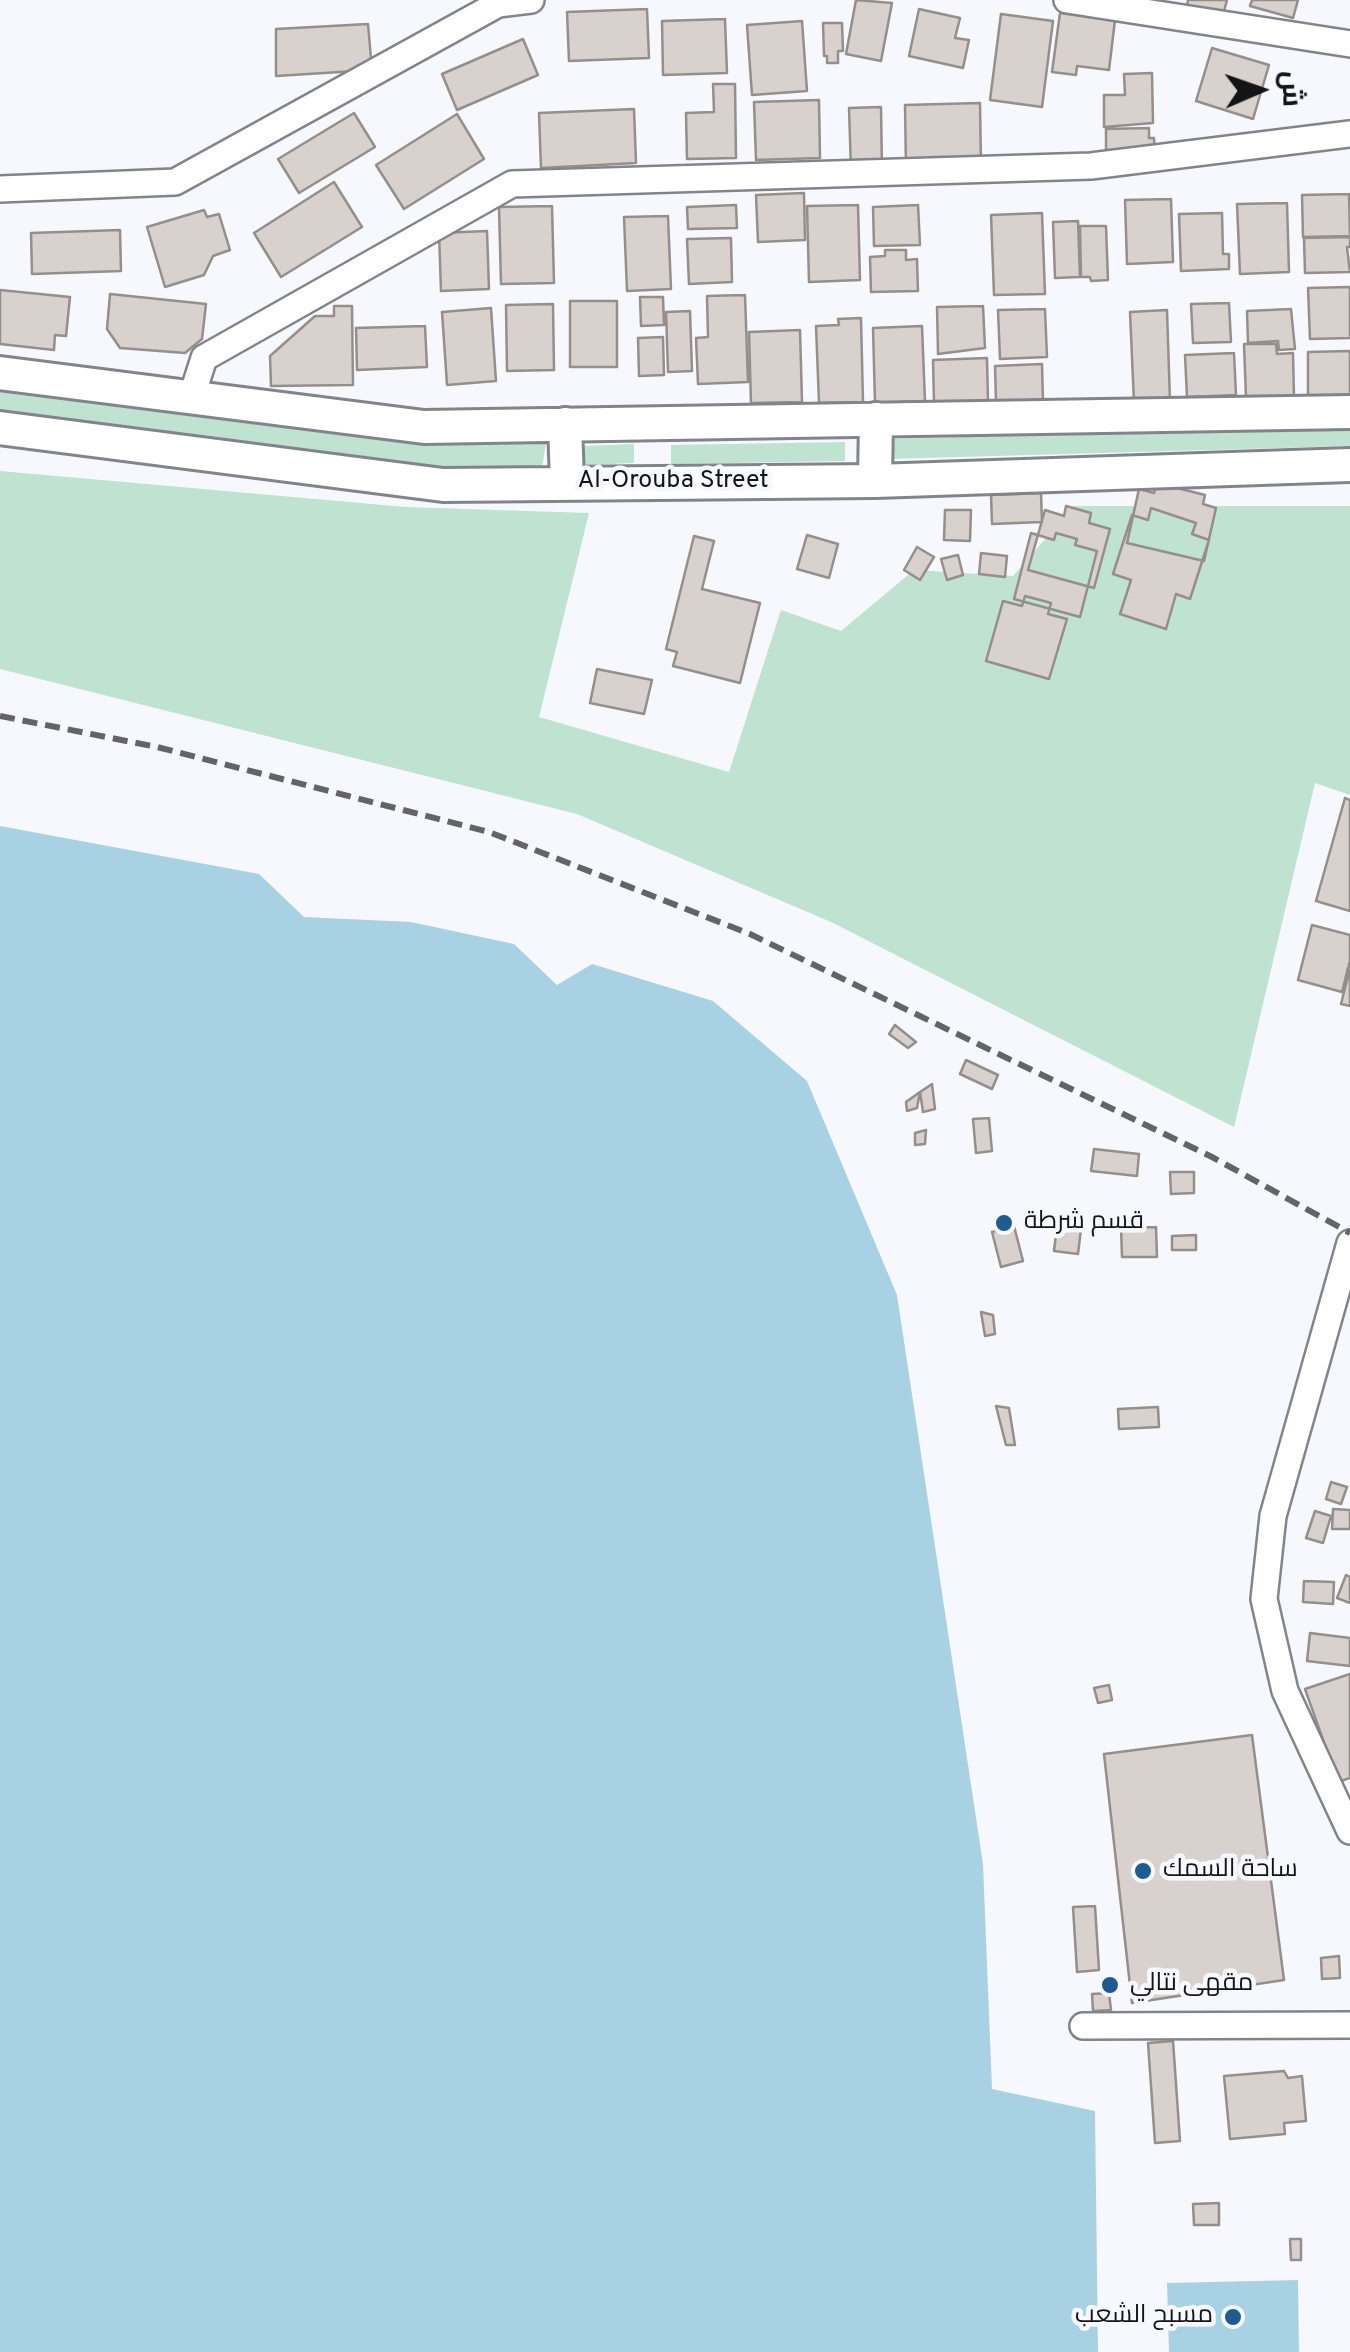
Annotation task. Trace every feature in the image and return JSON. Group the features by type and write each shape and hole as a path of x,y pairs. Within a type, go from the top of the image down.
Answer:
{"main road":[{"path":"0,374 424,427 1350,412"},
{"path":"875,481 876,419"},
{"path":"565,424 567,482"},
{"name":"Al-Orouba Street","path":"0,428 442,484 875,481 1350,465"}],"street":[{"path":"0,189 175,182 498,4 531,0"},
{"path":"1067,0 1350,44"},
{"path":"191,400 204,358 512,184 1091,166 1350,134"},
{"path":"1350,1243 1273,1516 1264,1599 1284,1691 1350,1831"},
{"path":"1083,2026 1350,2025"}],"green space":[{"path":"0,386 434,443 546,442 542,468 444,467 0,412"},
{"path":"1350,427 1350,446 889,459 889,439"},
{"path":"845,442 845,461 671,464 671,445"},
{"path":"634,444 634,463 584,465 584,446"},
{"path":"0,471 406,507 589,513 539,717 729,772 781,610 841,631 914,570 1013,576 1074,506 1350,506 1350,795 1315,783 1234,1127 831,922 577,814 0,669"}],"water":[{"path":"0,826 259,874 304,917 411,922 514,944 557,985 592,964 713,1001 807,1081 897,1295 983,1864 992,2089 1095,2111 1098,2352 0,2352"},
{"name":"مسبح الشعب","path":"1298,2280 1299,2352 1169,2352 1167,2283"}],"building":[{"path":"856,0 892,3 881,61 846,54"},
{"path":"1188,0 1227,0 1223,15 1187,5"},
{"path":"1252,0 1298,0 1293,18 1250,6"},
{"path":"647,9 649,58 569,61 567,12"},
{"path":"919,9 960,18 955,38 969,40 963,68 909,56"},
{"path":"1060,13 1115,20 1109,70 1077,66 1076,75 1052,72"},
{"path":"1001,14 1053,21 1042,107 990,100"},
{"path":"725,19 727,73 663,75 662,21"},
{"path":"802,21 807,91 752,95 747,25"},
{"path":"823,23 842,23 843,51 838,51 838,63 827,63 824,56"},
{"path":"368,24 372,70 276,76 276,29"},
{"path":"523,39 538,75 457,110 442,74"},
{"path":"1212,48 1269,65 1253,119 1196,101"},
{"path":"1152,73 1153,123 1104,127 1104,95 1125,95 1124,74"},
{"path":"713,84 735,84 736,158 687,159 686,113 714,112"},
{"path":"819,100 820,158 756,160 754,102"},
{"path":"980,103 981,167 906,169 905,105"},
{"path":"881,107 882,171 851,171 849,108"},
{"path":"634,109 636,163 541,168 539,113"},
{"path":"354,113 375,147 299,193 278,159"},
{"path":"457,114 484,159 404,209 376,165"},
{"path":"1149,128 1155,157 1106,150 1106,129"},
{"path":"334,182 362,227 281,277 254,233"},
{"path":"804,193 805,240 758,242 756,195"},
{"path":"1349,194 1350,236 1303,237 1302,195"},
{"path":"1171,199 1173,262 1127,264 1125,200"},
{"path":"1287,203 1289,272 1240,274 1237,204"},
{"path":"736,205 737,228 688,229 687,207"},
{"path":"858,205 860,280 809,282 807,206"},
{"path":"918,205 920,245 874,246 873,207"},
{"path":"552,206 554,283 501,284 499,207"},
{"path":"204,210 207,217 219,214 230,250 213,256 204,275 165,287 147,227"},
{"path":"1042,213 1045,294 994,295 991,215"},
{"path":"1222,213 1223,254 1229,254 1229,269 1181,271 1179,214"},
{"path":"668,216 671,289 627,291 624,217"},
{"path":"1078,221 1080,277 1055,278 1053,222"},
{"path":"1080,226 1106,226 1108,280 1081,277"},
{"path":"120,230 121,271 32,274 31,233"},
{"path":"487,231 489,289 441,291 439,233"},
{"path":"1350,237 1350,272 1305,273 1304,238"},
{"path":"731,238 732,282 689,284 687,239"},
{"path":"885,250 906,250 906,260 917,259 918,291 871,292 870,257 885,256"},
{"path":"1350,287 1350,338 1310,339 1308,288"},
{"path":"0,290 70,297 66,336 55,335 54,350 0,344"},
{"path":"110,294 206,304 202,339 185,353 120,348 107,329"},
{"path":"745,295 748,382 698,384 696,338 708,337 707,296"},
{"path":"640,297 663,297 664,325 641,326"},
{"path":"570,301 617,301 617,367 570,367"},
{"path":"1229,303 1231,342 1193,343 1191,304"},
{"path":"553,304 554,370 507,371 506,305"},
{"path":"334,306 352,306 353,385 271,386 270,356 315,316 334,316"},
{"path":"983,306 985,348 938,354 937,307"},
{"path":"491,308 496,381 447,385 442,312"},
{"path":"1045,309 1047,357 1000,359 998,310"},
{"path":"1291,309 1295,349 1279,350 1278,341 1248,343 1247,311"},
{"path":"1167,310 1170,402 1134,403 1130,312"},
{"path":"690,311 692,371 668,372 666,312"},
{"path":"861,318 863,402 819,403 816,326 839,325 838,319"},
{"path":"425,326 427,367 357,370 356,328"},
{"path":"922,326 925,401 875,403 873,328"},
{"path":"800,330 802,402 751,403 749,332"},
{"path":"663,337 664,375 639,376 638,338"},
{"path":"1244,344 1276,344 1277,354 1293,353 1294,397 1246,398"},
{"path":"1350,351 1350,402 1308,399 1308,352"},
{"path":"1234,353 1236,395 1187,397 1185,355"},
{"path":"987,358 988,401 934,403 933,360"},
{"path":"1042,364 1043,402 996,403 995,366"},
{"path":"1157,483 1205,495 1203,504 1216,508 1204,561 1127,543 1139,489 1154,493"},
{"path":"1041,493 1042,522 992,524 991,495"},
{"path":"1066,506 1091,513 1089,523 1110,529 1094,588 1028,570 1045,510 1064,516"},
{"path":"1151,508 1196,523 1192,534 1209,540 1190,599 1176,594 1166,629 1120,614 1131,580 1113,574 1132,515 1148,520"},
{"path":"945,510 971,510 970,541 944,540"},
{"path":"1031,533 1054,540 1056,533 1077,539 1075,545 1097,551 1080,617 1014,599"},
{"path":"807,535 838,544 829,578 797,569"},
{"path":"694,536 714,541 702,589 760,603 740,683 673,666 677,652 666,649"},
{"path":"917,547 934,557 920,580 904,570"},
{"path":"981,553 1007,556 1005,577 979,574"},
{"path":"958,555 963,575 947,580 941,559"},
{"path":"1025,596 1051,603 1048,614 1067,619 1049,679 986,661 1003,601 1022,606"},
{"path":"597,669 652,680 644,714 590,703"},
{"path":"1345,798 1350,800 1350,911 1316,901"},
{"path":"1312,925 1350,935 1350,960 1342,992 1298,980"},
{"path":"1350,968 1350,1006 1341,1004"},
{"path":"895,1025 916,1042 908,1048 889,1034"},
{"path":"966,1060 998,1075 992,1089 960,1074"},
{"path":"932,1084 935,1109 923,1112 920,1092"},
{"path":"920,1092 917,1108 907,1111 906,1102"},
{"path":"989,1118 992,1151 976,1153 973,1119"},
{"path":"926,1130 925,1144 915,1145 915,1133"},
{"path":"1094,1149 1139,1154 1137,1176 1091,1171"},
{"path":"1170,1172 1194,1172 1194,1193 1171,1194"},
{"path":"1014,1226 1023,1261 1001,1267 992,1232"},
{"path":"1057,1226 1081,1229 1078,1254 1054,1251"},
{"path":"1156,1227 1157,1257 1122,1257 1121,1228"},
{"path":"1196,1235 1196,1250 1172,1250 1172,1236"},
{"path":"981,1312 993,1315 995,1334 985,1336"},
{"path":"996,1406 1009,1408 1015,1445 1006,1445"},
{"path":"1158,1407 1159,1427 1119,1429 1118,1409"},
{"path":"1331,1482 1347,1487 1341,1504 1326,1499"},
{"path":"1333,1509 1350,1510 1350,1529 1332,1529"},
{"path":"1315,1511 1331,1516 1323,1543 1306,1538"},
{"path":"1346,1575 1350,1577 1350,1603 1337,1598"},
{"path":"1304,1581 1334,1582 1333,1604 1303,1602"},
{"path":"1310,1633 1350,1638 1350,1666 1307,1661"},
{"path":"1350,1674 1350,1778 1338,1782 1305,1689"},
{"path":"1109,1685 1112,1700 1098,1703 1094,1688"},
{"path":"1252,1735 1284,1980 1132,2003 1104,1754"},
{"path":"1095,1906 1099,1970 1077,1972 1073,1907"},
{"path":"1339,1956 1340,1978 1322,1979 1321,1958"},
{"path":"1109,1993 1111,2010 1093,2011 1092,1994"},
{"path":"1173,2041 1180,2141 1155,2143 1148,2043"},
{"path":"1284,2071 1288,2078 1302,2076 1306,2121 1284,2123 1285,2134 1230,2139 1224,2076"},
{"path":"1219,2203 1219,2225 1194,2225 1193,2204"},
{"path":"1290,2239 1301,2239 1301,2260 1291,2260"}],"railway":[{"path":"0,716 157,747 489,832 750,934 1212,1157 1350,1233"}],"place":[{"name":"قسم شرطة","path":"1004,1223"},
{"name":"ساحة السمك","path":"1143,1871"},
{"name":"مقهى نتالي","path":"1110,1985"},
{"name":"مسبح الشعب","path":"1233,2317"}]}
